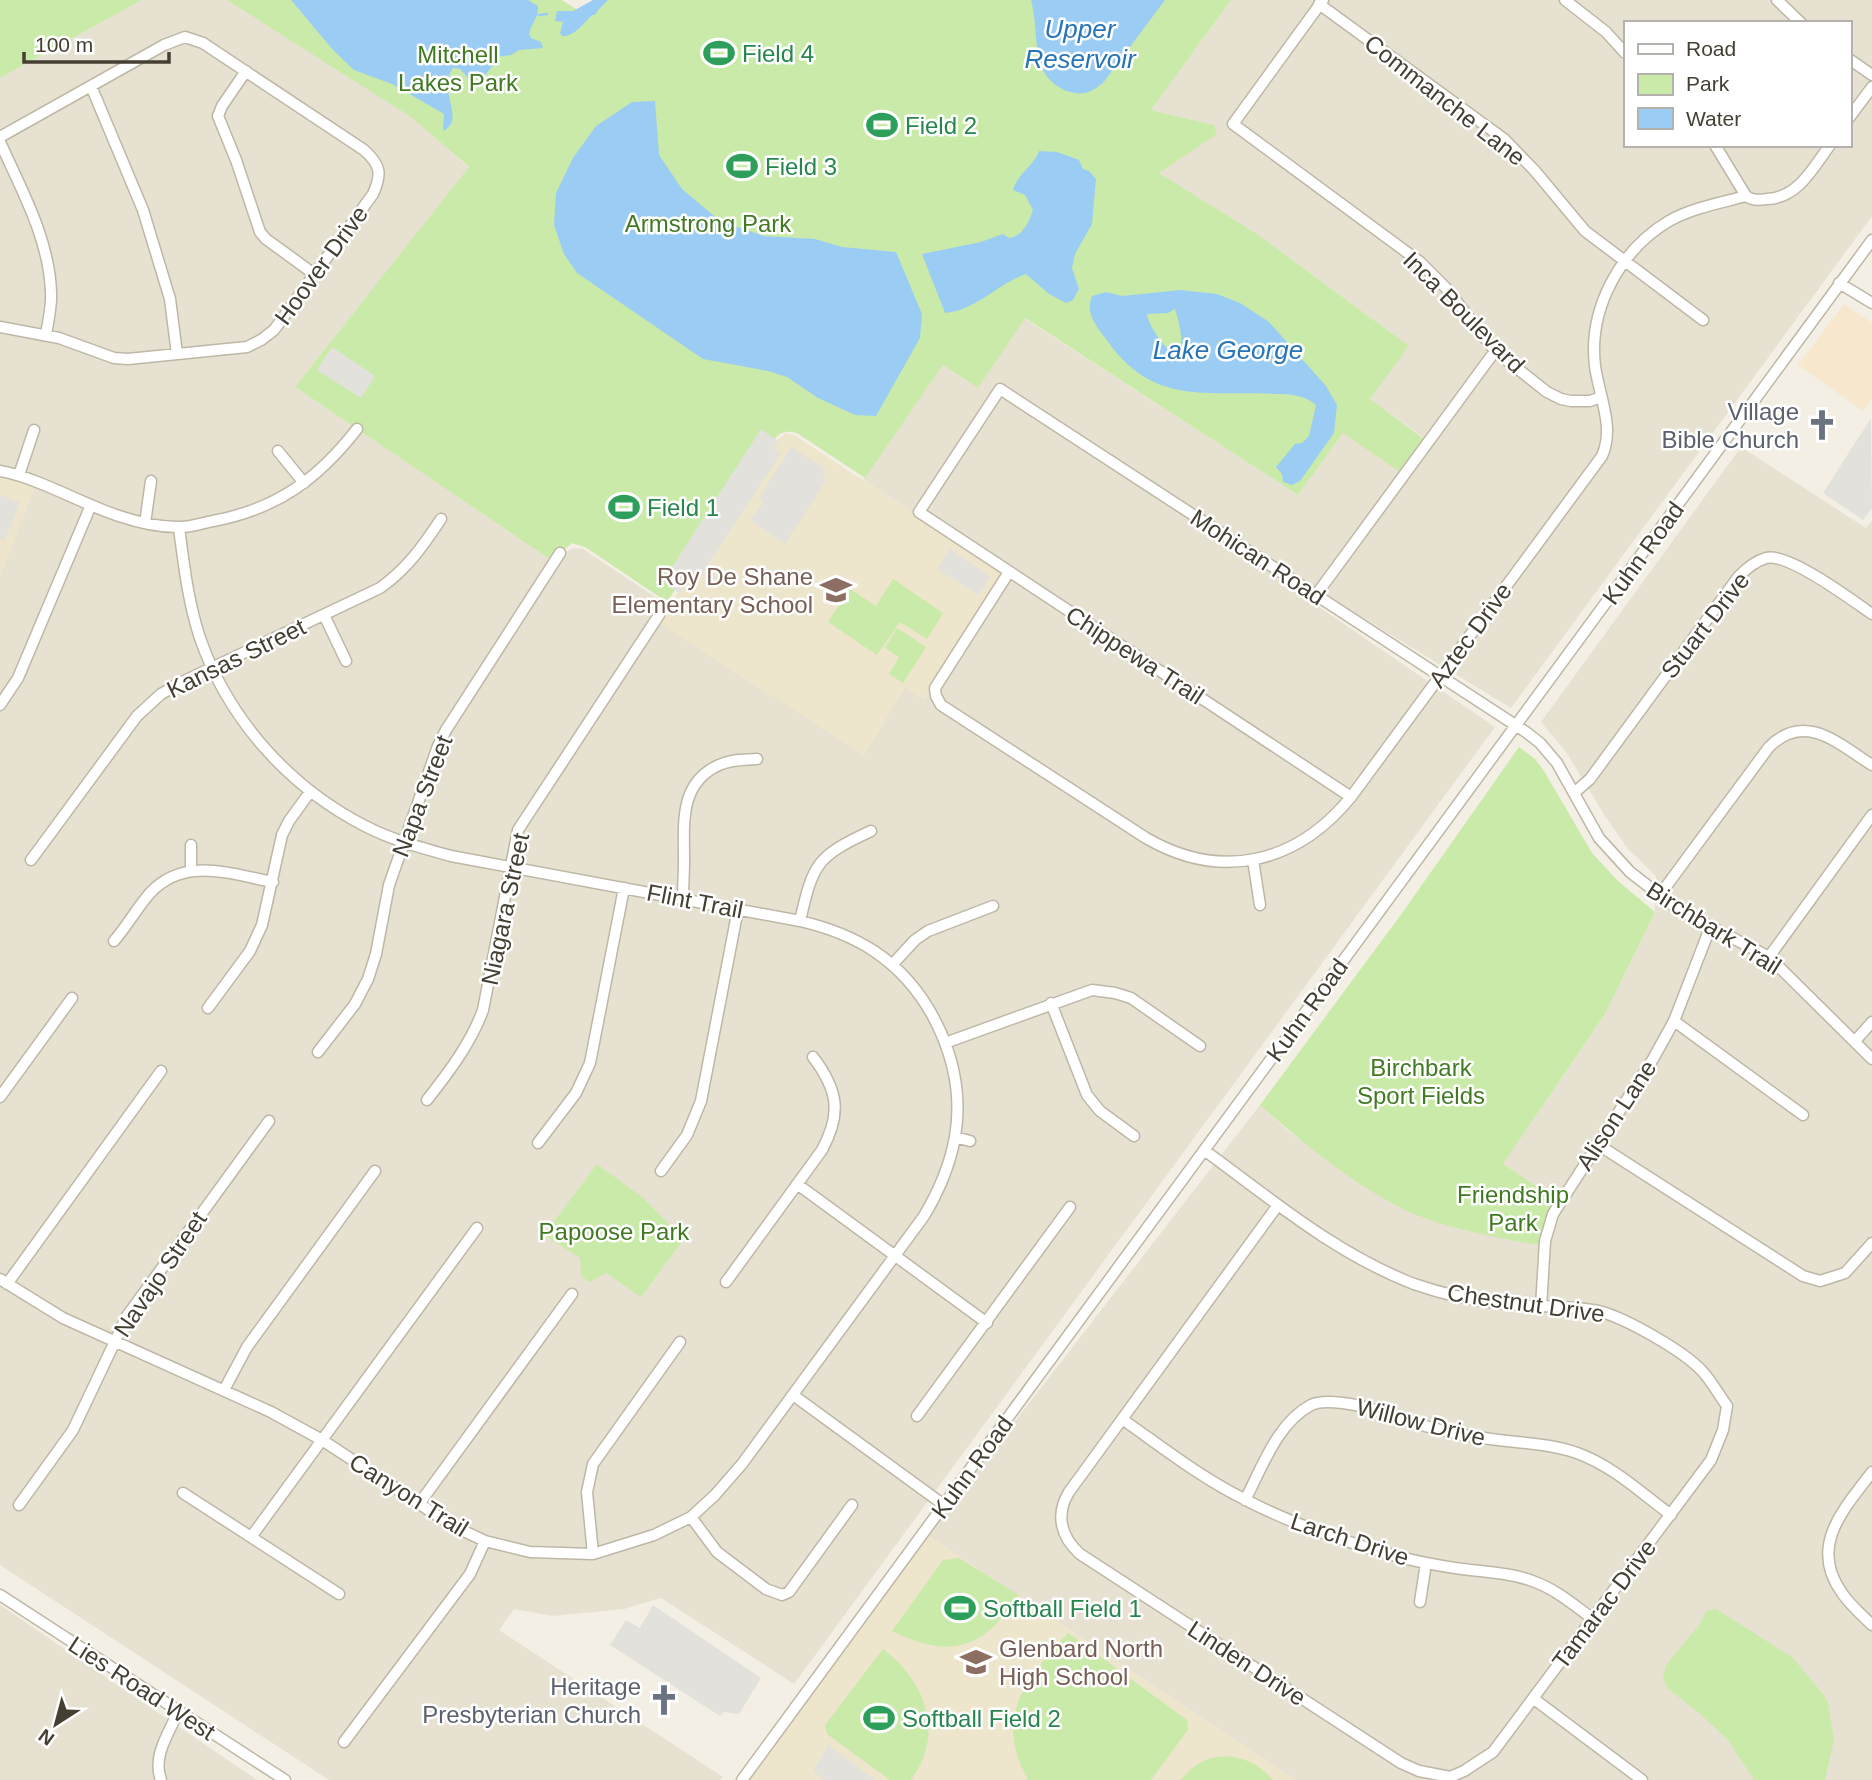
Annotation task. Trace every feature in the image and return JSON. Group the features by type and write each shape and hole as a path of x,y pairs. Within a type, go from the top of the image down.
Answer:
{"street":[{"path":"1565,0 1606,32 1624,52"},
{"path":"1777,0 1799,21"},
{"name":"Inca Boulevard","path":"1321,2 1233,124 1420,262 1446,288 1495,351 1553,396 1571,401 1590,401 1601,397"},
{"name":"Commanche Lane","path":"1321,2 1504,139 1535,171 1585,231 1703,320"},
{"path":"46,335 51,291 44,249 35,220 0,140 91,86 185,37 203,43 246,71 218,116 260,232 314,274"},
{"path":"1851,60 1872,75"},
{"name":"Hoover Drive","path":"0,327 46,335 114,358 247,347 274,330 373,194 380,179 379,171 364,150 246,71"},
{"path":"91,86 143,210 170,299 177,354"},
{"path":"1851,115 1872,87"},
{"path":"1716,147 1746,196"},
{"name":"Aztec Drive","path":"1009,572 935,688 941,705 1160,846 1201,859 1253,860 1297,845 1334,818 1351,797 1602,456 1608,441 1595,367 1595,331 1606,293 1624,262 1648,235 1669,221 1701,208 1746,196 1752,200 1775,199 1790,192 1803,182 1829,147"},
{"name":"Kuhn Road","path":"743,1780 1872,240"},
{"path":"1839,283 1872,303"},
{"path":"1316,595 1495,351"},
{"name":"Mohican Road","path":"919,512 1000,389 1516,725"},
{"path":"0,471 19,475 91,505 145,523 179,528 245,514 274,503 337,456 357,429"},
{"path":"19,475 34,430"},
{"path":"278,451 304,483"},
{"path":"145,523 151,481"},
{"path":"0,705 18,678 91,505"},
{"name":"Chippewa Trail","path":"919,512 1351,797"},
{"name":"Kansas Street","path":"31,860 137,716 161,694 380,588 415,557 441,519"},
{"name":"Flint Trail","path":"179,528 190,604 199,636 213,667 230,701 254,736 273,758 310,792 365,826 403,842 451,856 800,921 847,936 892,965 926,1004 945,1043 957,1093 955,1138 940,1188 924,1216 793,1395"},
{"name":"Napa Street","path":"318,1052 355,1004 368,979 376,954 389,886 446,730 560,553"},
{"name":"Stuart Drive","path":"1574,793 1590,779 1738,576 1747,568 1768,557 1790,561 1872,614"},
{"path":"324,615 346,661"},
{"name":"Niagara Street","path":"427,1100 465,1049 483,1010 518,830 659,615"},
{"name":"Birchbark Trail","path":"1516,725 1547,751 1605,845 1630,872 1659,896 1710,928 1769,957 1872,1059"},
{"path":"1659,896 1769,747 1781,736 1799,730 1814,732 1833,740 1872,765"},
{"path":"683,899 682,824 685,803 690,793 703,776 720,764 757,759"},
{"path":"208,1008 250,951 262,925 282,835 310,792"},
{"path":"1769,957 1872,815"},
{"path":"800,921 811,877 819,863 837,847 871,831"},
{"path":"191,845 191,870"},
{"path":"1253,860 1260,905"},
{"path":"114,941 150,893 167,879 191,870 211,870 272,882"},
{"path":"538,1143 576,1093 590,1063 624,888"},
{"path":"892,965 915,940 928,932 993,906"},
{"path":"661,1171 688,1135 701,1101 737,909"},
{"name":"Alison Lane","path":"1541,1307 1545,1241 1553,1213 1653,1059 1674,1021 1710,928"},
{"path":"945,1043 1092,990 1115,993 1144,1006 1200,1046"},
{"path":"0,1097 72,998"},
{"path":"1051,1003 1087,1095 1100,1111 1134,1136"},
{"path":"1674,1021 1803,1115"},
{"path":"1855,1041 1872,1022"},
{"path":"726,1282 822,1150 835,1121 836,1109 831,1086 813,1057"},
{"path":"4,1282 161,1071"},
{"name":"Navajo Street","path":"19,1504 73,1430 127,1316 269,1121"},
{"path":"955,1138 970,1141"},
{"path":"1597,1144 1803,1276 1820,1281 1844,1273 1872,1243"},
{"name":"Chestnut Drive","path":"1204,1150 1356,1258 1416,1284 1472,1299 1593,1310 1614,1315 1635,1325 1696,1365 1710,1380 1727,1406"},
{"path":"225,1390 247,1347 375,1171"},
{"path":"797,1184 986,1323"},
{"path":"1122,1419 1278,1205"},
{"path":"916,1416 1070,1207"},
{"path":"251,1537 477,1228"},
{"name":"Canyon Trail","path":"4,1282 51,1312 271,1412 322,1440 453,1525 485,1541 530,1552 593,1554 636,1542 691,1517 731,1479 793,1395"},
{"path":"419,1504 572,1294"},
{"path":"593,1554 587,1492 593,1465 680,1342"},
{"path":"793,1395 944,1505"},
{"name":"Willow Drive","path":"1245,1500 1279,1436 1288,1425 1313,1404 1340,1403 1353,1404 1425,1427 1540,1444 1579,1454 1618,1475 1671,1515"},
{"name":"Tamarac Drive","path":"1450,1777 1493,1752 1534,1699 1716,1451 1727,1406"},
{"name":"Larch Drive","path":"1122,1419 1208,1479 1245,1500 1326,1535 1426,1563 1508,1575 1536,1582 1556,1592 1593,1619"},
{"name":"Linden Drive","path":"1122,1419 1065,1497 1060,1525 1069,1542 1080,1554 1401,1763 1419,1771 1450,1777"},
{"path":"1872,1472 1835,1524 1828,1565 1843,1595 1872,1625"},
{"path":"183,1493 339,1594"},
{"path":"691,1517 717,1552 782,1599 852,1505"},
{"path":"344,1742 470,1574 485,1541"},
{"path":"1420,1602 1426,1563"},
{"name":"Lies Road West","path":"0,1595 285,1780"},
{"path":"1534,1699 1642,1780"},
{"path":"161,1780 158,1772 163,1740 178,1712"}],"shaded area":[{"path":"142,0 227,0 410,115 469,168 295,387 557,564 567,551 574,548 583,549 669,606 658,622 906,688 924,699 1004,573 863,480 943,365 978,388 1024,318 1298,495 1343,433 1404,474 1428,441 1370,399 1409,346 1257,234 1158,173 1214,125 1151,110 1231,0 1872,0 1872,216 1511,708 1319,591 1010,396 1495,727 794,1684 661,1598 624,1609 553,1616 514,1609 499,1630 723,1777 720,1780 329,1780 0,1565 0,78"},
{"path":"1844,304 1872,323 1872,399 1863,411 1798,365"},
{"path":"332,347 375,376 361,398 317,370"},
{"path":"1871,418 1872,508 1863,520 1823,493"},
{"path":"761,429 778,441 774,448 781,453 695,585 687,581 679,593 663,581"},
{"name":"Roy De Shane Elementary School","path":"786,433 794,435 1004,573 924,699 905,688 864,755 658,623 775,441"},
{"path":"791,447 823,468 825,482 785,544 750,521 763,501 759,498"},
{"path":"1741,447 1866,528 1872,521 1872,1780 1295,1780 927,1535 1260,1105 1288,1131 1371,1191 1421,1217 1459,1229 1544,1246 1560,1202 1503,1164 1605,1014 1655,912 1656,876 1628,849 1566,752 1541,722"},
{"path":"0,474 36,485 0,577"},
{"path":"0,495 20,503 5,540 0,539"},
{"path":"950,549 990,577 978,595 937,569"},
{"name":"Glenbard North High School","path":"927,1535 1295,1780 749,1780"},
{"path":"0,1605 257,1780 0,1780"},
{"path":"653,1605 761,1678 739,1714 724,1712 720,1716 610,1645 626,1620 640,1628"},
{"path":"828,1745 875,1780 825,1780 813,1771"}],"green space":[{"path":"0,0 142,0 0,78"},
{"name":"Armstrong Park","path":"227,0 562,0 584,14 595,0 1231,0 1151,110 1214,125 1217,134 1159,173 1257,234 1409,346 1370,399 1428,442 1404,475 1343,433 1298,495 1025,318 978,388 943,365 865,478 797,433 781,433 774,439 667,602 585,547 572,543 554,562 295,387 469,167 411,117"},
{"path":"893,579 943,613 927,639 900,622 877,655 828,622 850,589 876,606"},
{"path":"897,628 926,647 903,683 889,674 899,657 885,648"},
{"name":"Birchbark Sport Fields","path":"1519,747 1535,759 1544,771 1592,853 1618,881 1655,912 1605,1014 1503,1164 1560,1202 1545,1246 1454,1227 1403,1209 1338,1169 1260,1105 1400,916"},
{"name":"Papoose Park","path":"597,1164 642,1197 684,1239 641,1297 606,1273 590,1282 581,1276 580,1258 544,1235"},
{"name":"Softball Field 1","path":"959,1558 1019,1595 1006,1613 979,1638 949,1647 913,1640 892,1631 943,1560"},
{"path":"1716,1609 1792,1657 1823,1694 1828,1703 1834,1740 1825,1780 1754,1780 1727,1739 1667,1688 1663,1677 1666,1665 1700,1624 1706,1611"},
{"path":"1068,1633 1187,1720 1188,1730 1151,1780 1028,1780 1018,1757 1014,1718 1028,1683"},
{"name":"Softball Field 2","path":"883,1649 910,1677 926,1709 927,1744 911,1780 890,1780 827,1734 825,1725"},
{"path":"1225,1756 1252,1763 1273,1780 1181,1780 1200,1763"}],"water":[{"path":"291,0 528,0 538,6 529,34 531,38 541,42 543,48 519,50 511,55 495,57 495,63 486,74 474,80 469,79 460,69 453,68 448,85 452,119 450,126 443,131 444,114 392,84 354,70 333,50"},
{"path":"593,0 608,0 575,32 562,36 560,33 563,22 555,21 557,11 573,11"},
{"name":"Upper Reservoir","path":"1031,0 1165,0 1103,83 1090,92 1077,93 1064,90 1052,82 1041,65"},
{"path":"655,101 659,155 682,189 720,221 764,236 815,239 842,247 896,252 922,314 920,338 876,416 855,415 818,398 787,377 703,359 577,273 564,254 554,225 556,193 573,158 596,126 632,102"},
{"path":"1039,151 1057,152 1079,160 1083,169 1096,179 1092,224 1075,254 1072,268 1079,289 1073,300 1066,303 1049,294 1026,274 967,307 945,313 922,254 981,242 1003,234 1009,238 1014,237 1022,231 1033,210 1025,195 1013,190"},
{"name":"Lake George","path":"1180,290 1217,294 1240,303 1269,322 1326,386 1337,405 1334,433 1300,481 1292,485 1283,482 1282,474 1276,467 1295,444 1302,443 1309,436 1316,405 1292,395 1182,391 1142,376 1124,361 1091,314 1092,296 1106,292 1122,296","holes":["1175,309 1181,344 1180,357 1176,358 1155,332 1147,314 1168,313"]}],"waterway":[{"path":"539,15 547,14"}],"place":[{"name":"Field 4","path":"719,53"},
{"name":"Field 2","path":"882,125"},
{"name":"Field 3","path":"742,166"},
{"name":"Village Bible Church","path":"1822,425"},
{"name":"Field 1","path":"624,507"},
{"name":"Roy De Shane Elementary School","path":"836,590"},
{"name":"Softball Field 1","path":"960,1608"},
{"name":"Glenbard North High School","path":"976,1662"},
{"name":"Heritage Presbyterian Church","path":"664,1700"},
{"name":"Softball Field 2","path":"879,1718"}],"park label":[{"name":"Mitchell Lakes Park","path":"458,68"},
{"name":"Friendship Park","path":"1513,1208"}]}
